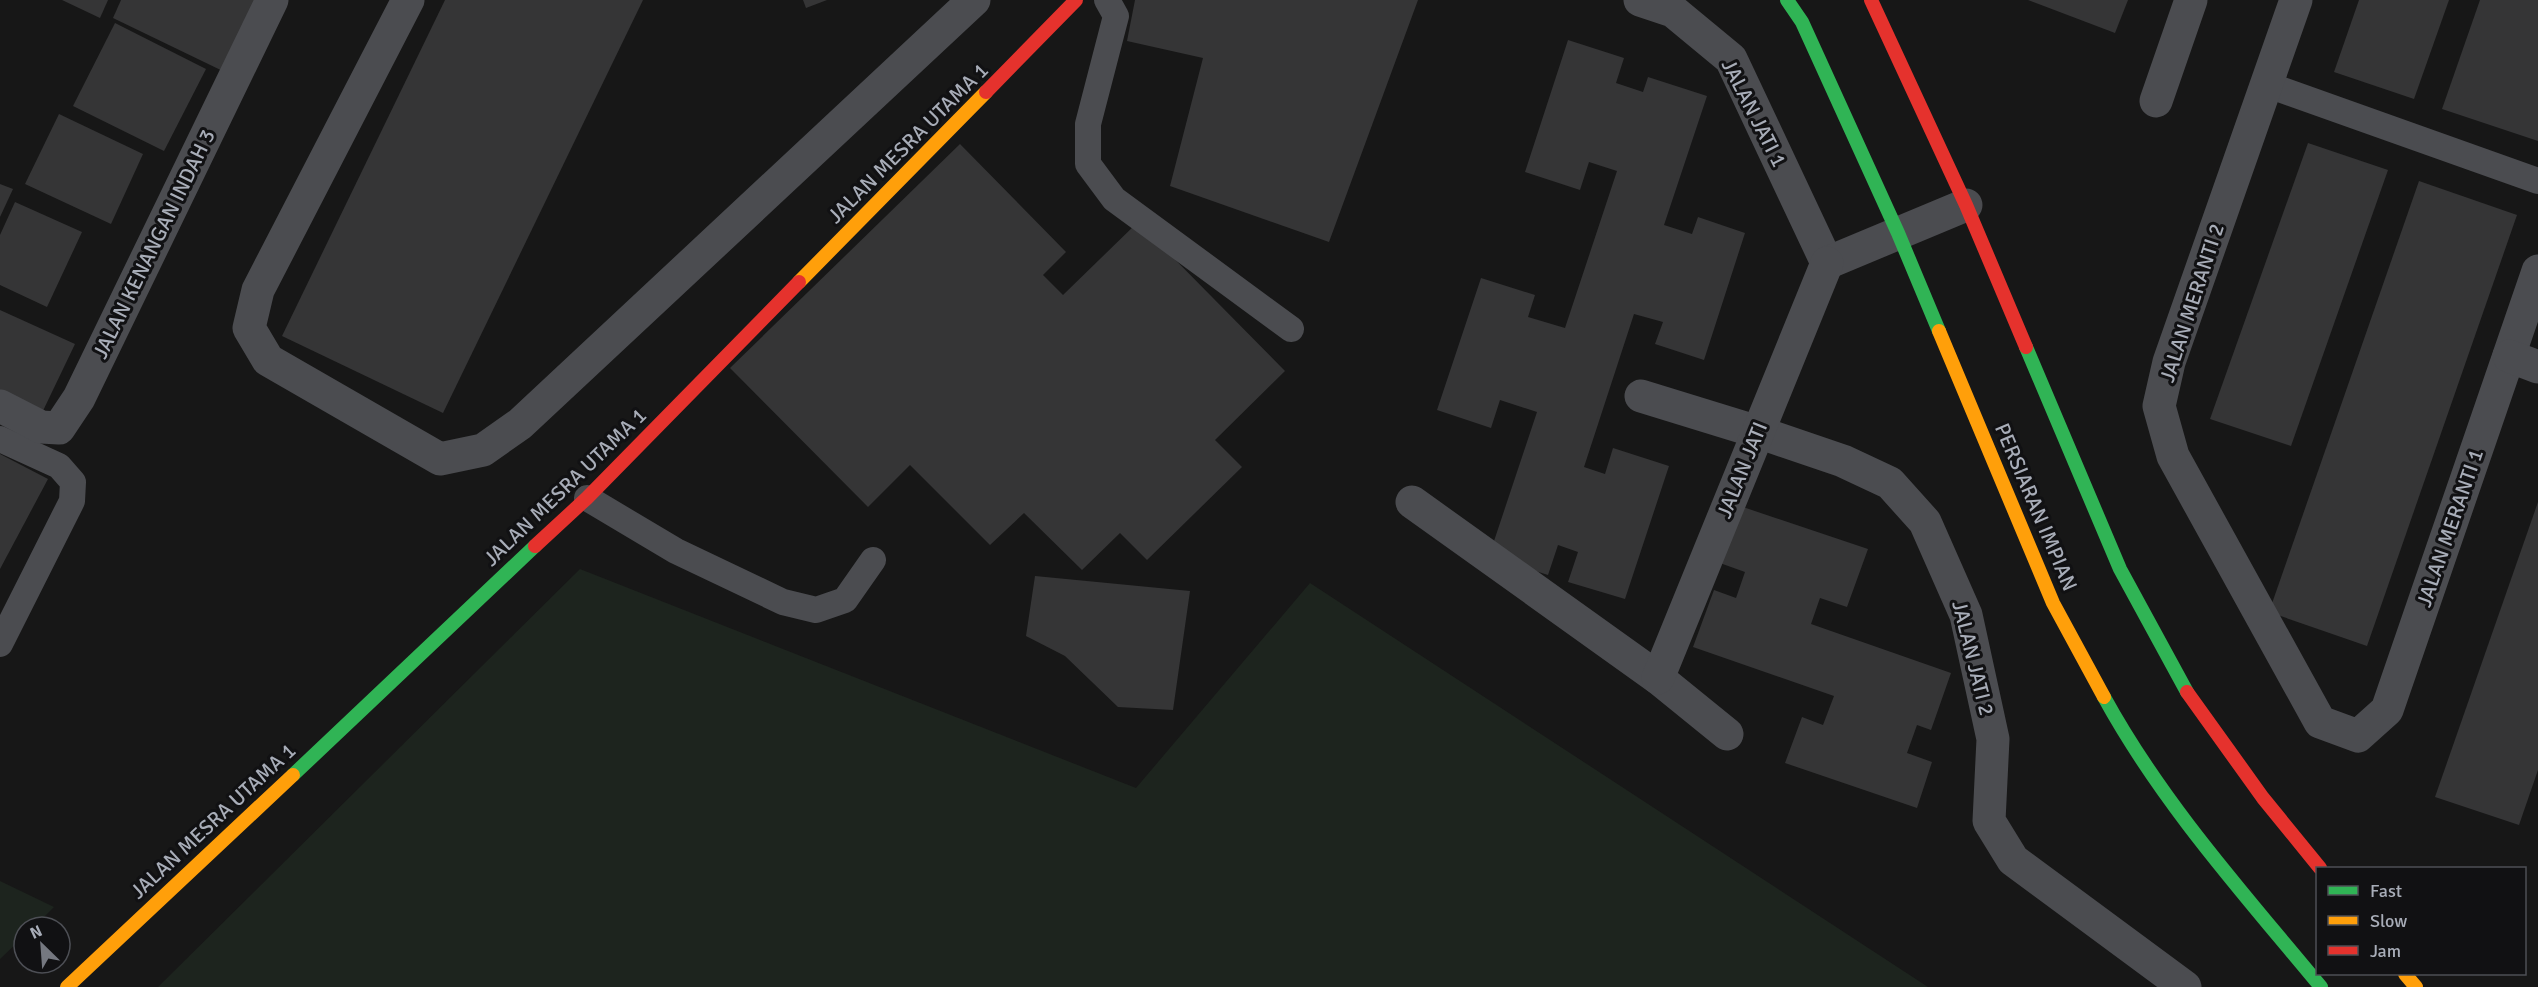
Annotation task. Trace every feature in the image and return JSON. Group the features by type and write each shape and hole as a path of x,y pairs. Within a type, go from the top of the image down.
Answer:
{"street":[{"name":"JALAN KENANGAN INDAH 3","path":"0,406 41,427 59,428 79,398 272,0"},
{"path":"408,0 258,290 249,328 268,360 440,459 483,450 520,424 974,0"},
{"name":"JALAN MESRA UTAMA 1","path":"67,987 587,498 1077,0"},
{"name":"JALAN JATI 1","path":"1640,0 1673,11 1731,59 1827,263"},
{"name":"PERSIARAN IMPIAN","path":"1787,0 1802,22 1898,233 2053,603 2125,735 2198,839 2321,987"},
{"path":"1871,0 1966,205 2120,569 2188,693 2263,798 2319,867"},
{"path":"2156,102 2191,0"},
{"name":"JALAN MERANTI 2","path":"2296,0 2169,362 2159,406 2173,456 2320,723"},
{"path":"1827,263 1966,205"},
{"name":"JALAN JATI","path":"1658,678 1827,263"},
{"name":"JALAN MERANTI 1","path":"2320,723 2358,736 2387,710 2523,361 2538,271"},
{"name":"JALAN JATI 2","path":"1641,396 1843,461 1890,483 1925,522 1966,615 1993,739 1989,821 2013,860 2184,987"},
{"path":"1412,502 1658,678 1727,734"},
{"path":"2406,975 2416,987"}],"lane":[{"path":"1107,0 1116,16 1088,124 1088,164 1114,199 1291,329"},
{"path":"2268,85 2538,181"},
{"path":"0,440 59,466 73,482 72,501 0,644"},
{"path":"587,498 676,551 783,602 816,610 845,600 873,560"}],"shaded area":[{"path":"580,569 1136,788 1310,583 1928,987 158,987"},
{"path":"0,881 54,907 46,915 12,915 12,948 0,959"}],"building":[{"path":"62,0 108,0 100,18"},
{"path":"121,0 268,0 231,75 113,18"},
{"path":"445,0 643,0 443,413 282,336"},
{"path":"803,0 827,0 806,8"},
{"path":"1135,0 1418,0 1329,242 1170,186 1203,58 1127,41"},
{"path":"2028,0 2128,0 2115,33"},
{"path":"2359,0 2449,0 2414,99 2334,72"},
{"path":"2480,0 2538,0 2538,141 2442,109"},
{"path":"115,23 206,69 164,151 73,106"},
{"path":"1568,40 1624,58 1616,83 1643,92 1648,77 1707,96 1664,225 1692,234 1698,217 1745,233 1704,360 1655,344 1663,322 1634,314 1584,467 1605,474 1613,448 1669,466 1625,599 1568,582 1578,552 1558,545 1548,575 1489,556 1537,412 1500,400 1491,428 1437,410 1481,278 1535,295 1528,317 1565,328 1617,171 1589,162 1580,190 1525,172"},
{"path":"59,114 143,154 111,224 25,184"},
{"path":"2308,143 2388,170 2291,446 2210,419"},
{"path":"960,144 1066,252 1043,275 1063,295 1138,222 1285,371 1215,440 1242,467 1147,560 1120,533 1082,570 1024,513 990,545 910,465 868,507 730,368"},
{"path":"2419,181 2517,215 2367,646 2269,612"},
{"path":"0,184 13,189 0,217"},
{"path":"15,202 82,232 47,307 0,285 0,235"},
{"path":"0,310 75,344 40,417 0,398"},
{"path":"0,454 48,479 0,569"},
{"path":"2538,502 2538,770 2519,825 2435,797"},
{"path":"1737,505 1868,549 1847,607 1820,598 1811,624 1951,673 1931,730 1917,725 1907,753 1932,762 1917,808 1785,763 1802,717 1823,725 1834,696 1693,647 1714,590 1736,598 1745,572 1717,562"},
{"path":"1035,576 1190,591 1173,710 1118,707 1065,656 1026,636"}],"traffic: fast":[{"path":"1787,0 1802,22 1898,233 1939,331"},
{"path":"2026,347 2120,569 2187,692"},
{"path":"293,775 535,546"},
{"path":"2104,697 2127,736 2178,811 2321,987"}],"traffic: slow":[{"path":"799,282 986,92"},
{"path":"1939,331 2053,603 2104,697"},
{"path":"67,987 293,775"},
{"path":"2406,975 2416,987"}],"traffic: jam":[{"path":"986,92 1076,0"},
{"path":"1871,0 1966,205 2026,347"},
{"path":"535,546 587,498 799,282"},
{"path":"2187,692 2263,798 2319,867"}]}
